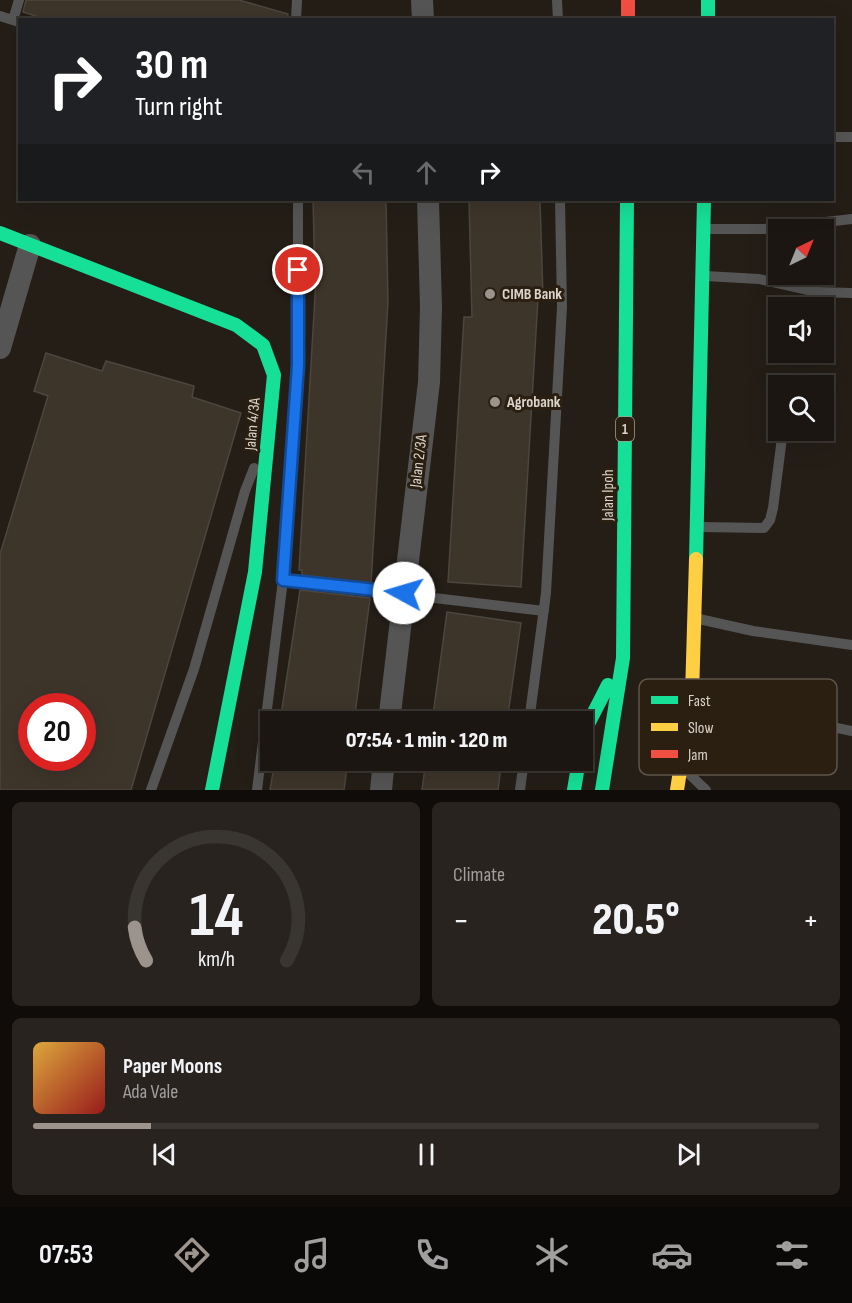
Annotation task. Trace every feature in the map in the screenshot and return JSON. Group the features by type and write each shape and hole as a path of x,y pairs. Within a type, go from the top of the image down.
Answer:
{"main road":[{"path":"628,0 628,18"},
{"path":"708,0 708,18"},
{"name":"Jalan Ipoh","path":"602,790 623,658 627,201"},
{"path":"693,679 704,201"},
{"name":"Jalan 4/3A","path":"0,233 236,325 263,345 274,375 262,514 255,572 212,790"},
{"path":"593,715 623,658"},
{"path":"574,790 577,771"},
{"path":"677,790 679,775"}],"street":[{"path":"422,0 423,18"},
{"name":"Jalan 2/3A","path":"390,711 429,382 431,307 428,201"},
{"path":"0,348 30,245"},
{"path":"381,790 383,771"}],"lane":[{"path":"0,16 16,21 19,0"},
{"path":"296,18 297,0"},
{"path":"557,0 558,18"},
{"path":"834,137 852,136"},
{"path":"257,790 283,580 298,365 297,201"},
{"path":"530,711 544,611 562,307 560,201"},
{"path":"704,229 764,229 852,219"},
{"path":"702,276 759,279 816,292 852,293"},
{"path":"151,790 194,669 245,491 270,426"},
{"path":"697,527 764,528 770,520 773,508 782,441"},
{"path":"283,580 544,611"},
{"path":"696,618 753,631 852,645"},
{"path":"837,728 852,731"},
{"path":"520,790 523,771"},
{"path":"690,775 706,790"}],"building":[{"path":"26,0 239,0 288,14 287,18 42,18 23,12"},
{"path":"313,201 386,201 388,302 371,583 302,575 302,570 299,570 315,279"},
{"path":"469,201 540,201 543,298 538,298 521,587 448,582 464,317 472,317"},
{"path":"46,353 102,371 106,361 194,386 192,397 241,413 131,790 0,790 0,554 48,396 34,391"},
{"path":"300,590 370,598 355,711 282,711"},
{"path":"447,612 521,623 509,711 434,711"},
{"path":"273,771 347,771 344,790 270,790"},
{"path":"425,771 501,771 498,790 422,790"}],"traffic: fast":[{"path":"708,0 708,18"},
{"path":"602,790 623,658 627,201"},
{"path":"696,559 704,201"},
{"path":"0,233 236,325 263,345 274,375 255,572 212,790"},
{"path":"593,714 608,685"},
{"path":"574,790 577,771"}],"traffic: slow":[{"path":"692,679 696,559"},
{"path":"677,790 679,775"}],"traffic: jam":[{"path":"628,0 628,18"}],"place":[{"name":"CIMB Bank","path":"490,294"},
{"name":"Agrobank","path":"495,402"}],"route":[{"path":"298,270 298,365 283,580 404,593"}]}
